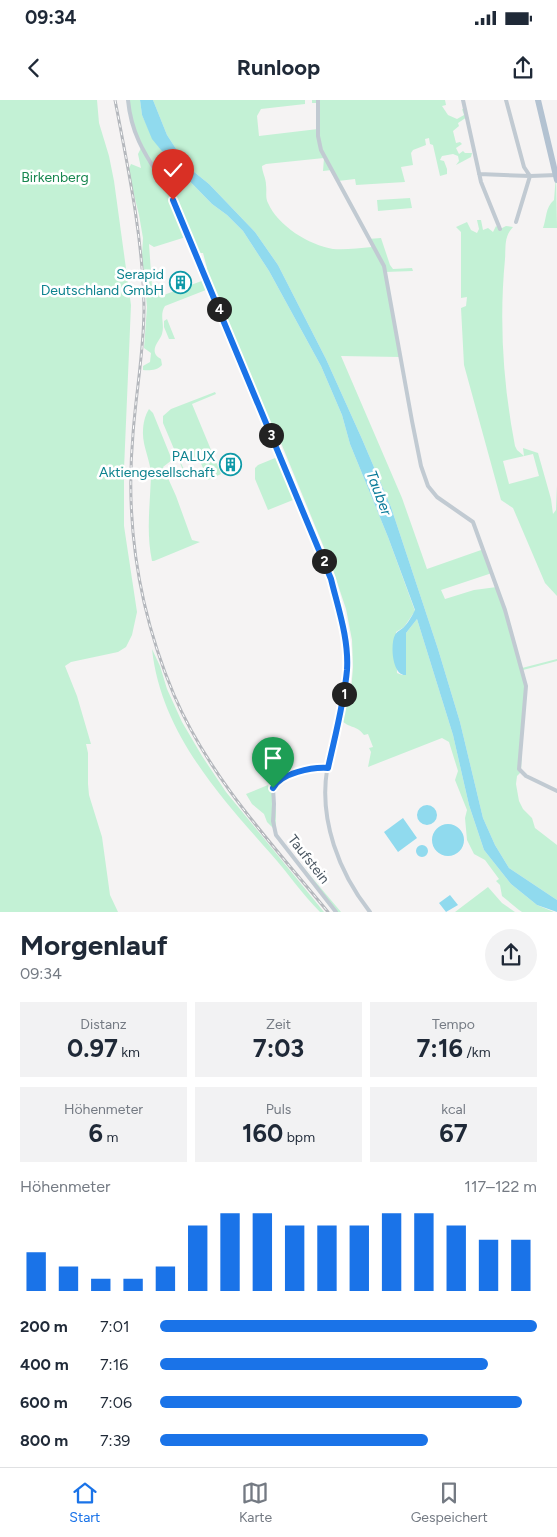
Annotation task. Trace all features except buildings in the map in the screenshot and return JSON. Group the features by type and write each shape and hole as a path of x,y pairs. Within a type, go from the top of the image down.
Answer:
{"main road":[{"path":"538,100 557,177"}],"street":[{"path":"128,100 130,116 138,140 144,154 173,200 189,236 331,579 344,631 347,668 342,703 328,768 325,794 329,830 344,869 370,912"},
{"path":"318,100 318,136 321,150 384,266 412,422 421,466 428,486 437,497 473,522 505,610 526,686 519,768 526,776 557,791"},
{"path":"463,100 481,182 500,229"},
{"path":"506,100 524,168 530,176"},
{"path":"479,174 557,177"},
{"path":"516,222 530,176"},
{"name":"Taufstein","path":"328,768 314,768 279,780 273,788 272,822 276,836 336,912"}],"green space":[{"name":"Birkenberg","path":"0,100 97,100 99,123 114,181 131,305 124,469 124,526 137,612 132,635 126,647 118,652 71,662 65,666 77,696 91,744 86,744 89,795 102,837 110,895 118,912 0,912"},
{"path":"128,100 140,100 142,115 153,139 170,161 212,204 227,215 243,231 269,271 321,366 342,415 350,444 388,537 415,611 404,627 396,632 397,673 406,675 406,633 417,619 453,735 469,805 484,850 511,884 537,905 554,912 522,912 519,910 502,896 500,885 496,881 499,879 485,860 474,854 467,840 465,818 467,810 455,780 458,771 449,742 442,738 368,767 371,752 369,748 373,747 368,734 364,735 358,729 345,724 339,717 344,693 351,691 353,667 352,640 346,609 332,567 279,438 272,436 211,288 165,306 162,313 162,334 155,350 156,355 161,359 162,365 153,370 143,370 143,366 150,362 151,353 144,348 147,307 142,255 143,238 128,171 131,164 141,168 138,154 141,148 133,128","holes":["189,236 196,253 203,253 207,268 203,270 207,279 161,296 158,286 152,287 149,244 154,247"]},
{"path":"153,100 305,100 305,104 261,109 257,116 259,136 318,129 318,103 312,103 312,100 445,100 446,105 442,106 448,115 457,119 464,115 462,109 465,109 467,117 458,123 459,126 453,131 456,143 460,142 462,144 456,148 459,154 463,151 465,153 472,153 471,157 456,165 459,161 458,156 453,154 442,156 440,160 444,161 447,174 440,176 433,145 430,144 429,138 425,139 426,145 413,150 411,153 413,165 401,167 405,182 356,185 355,179 338,181 332,170 323,171 324,158 266,164 262,168 266,182 268,203 279,219 295,233 314,243 333,249 372,247 368,239 381,238 393,269 412,268 413,271 385,272 400,357 341,356 402,498 427,569 484,549 492,573 441,590 445,599 474,590 497,587 522,668 557,659 557,661 523,670 525,677 521,772 517,776 516,784 519,801 523,809 532,818 535,828 557,845 557,900 509,868 495,845 483,818 460,722 391,507 326,359 278,265 255,232 209,184 188,167 167,135"},
{"path":"556,175 557,228 543,228 548,209 554,200"},
{"path":"410,198 412,208 378,211 377,200"},
{"path":"477,220 481,220 483,230 488,228 493,232 496,226 500,229 506,226 513,227 508,234 506,242 503,283 502,330 505,376 515,446 524,456 523,448 538,453 551,499 553,514 556,510 557,485 557,596 545,583 513,508 501,500 464,365 461,308 466,306 467,297 461,298 461,232 456,227 467,222 471,230 477,233 479,229","holes":["533,454 539,476 509,484 503,461"]},
{"path":"167,319 175,339 169,339 164,327 164,321"},
{"path":"215,392 216,394 192,404 221,474 208,480 200,461 194,462 191,455 181,458 185,475 163,423 163,416 171,409"},
{"path":"149,409 153,413 172,460 163,467 192,540 200,542 154,561 152,561 149,540 151,470 143,437 144,423"},
{"path":"280,456 298,498 268,510 255,479 255,468"},
{"path":"152,649 182,722 202,756 226,792 324,912 320,912 307,898 212,785 195,760 167,708 158,679"},
{"path":"268,785 275,805 277,836 341,912 336,912 276,835 264,814 252,804 246,794"},
{"path":"488,887 502,903 515,912 455,912"}],"water":[{"name":"Tauber","path":"140,100 153,100 167,135 188,167 209,184 255,232 278,265 326,359 391,507 460,722 483,818 495,845 509,868 557,900 557,912 537,905 511,884 484,850 469,805 453,735 417,619 406,633 406,675 401,674 395,665 393,659 393,639 415,610 350,444 342,415 321,366 269,271 243,231 227,215 212,204 170,161 152,139 142,115"},
{"path":"427,805 434,808 437,815 434,822 427,825 420,822 417,815 420,808"},
{"path":"403,818 417,838 398,852 384,832"},
{"path":"448,824 454,825 459,829 463,834 463,846 459,851 454,855 448,856 442,855 437,851 433,846 432,840 433,834 437,829 442,825"},
{"path":"422,845 428,851 422,857 416,851"},
{"path":"450,895 458,905 446,912 439,903"}],"railway":[{"path":"115,100 134,203 143,282 144,324 133,434 131,501 137,567 152,632 174,695 188,725 205,754 243,809 328,912"}],"place":[{"name":"Serapid Deutschland GmbH","path":"180,282"},
{"name":"PALUX Aktiengesellschaft","path":"231,464"}],"route":[{"path":"173,200 331,579 344,631 347,668 342,703 328,768 314,768 279,780 273,788"}]}
